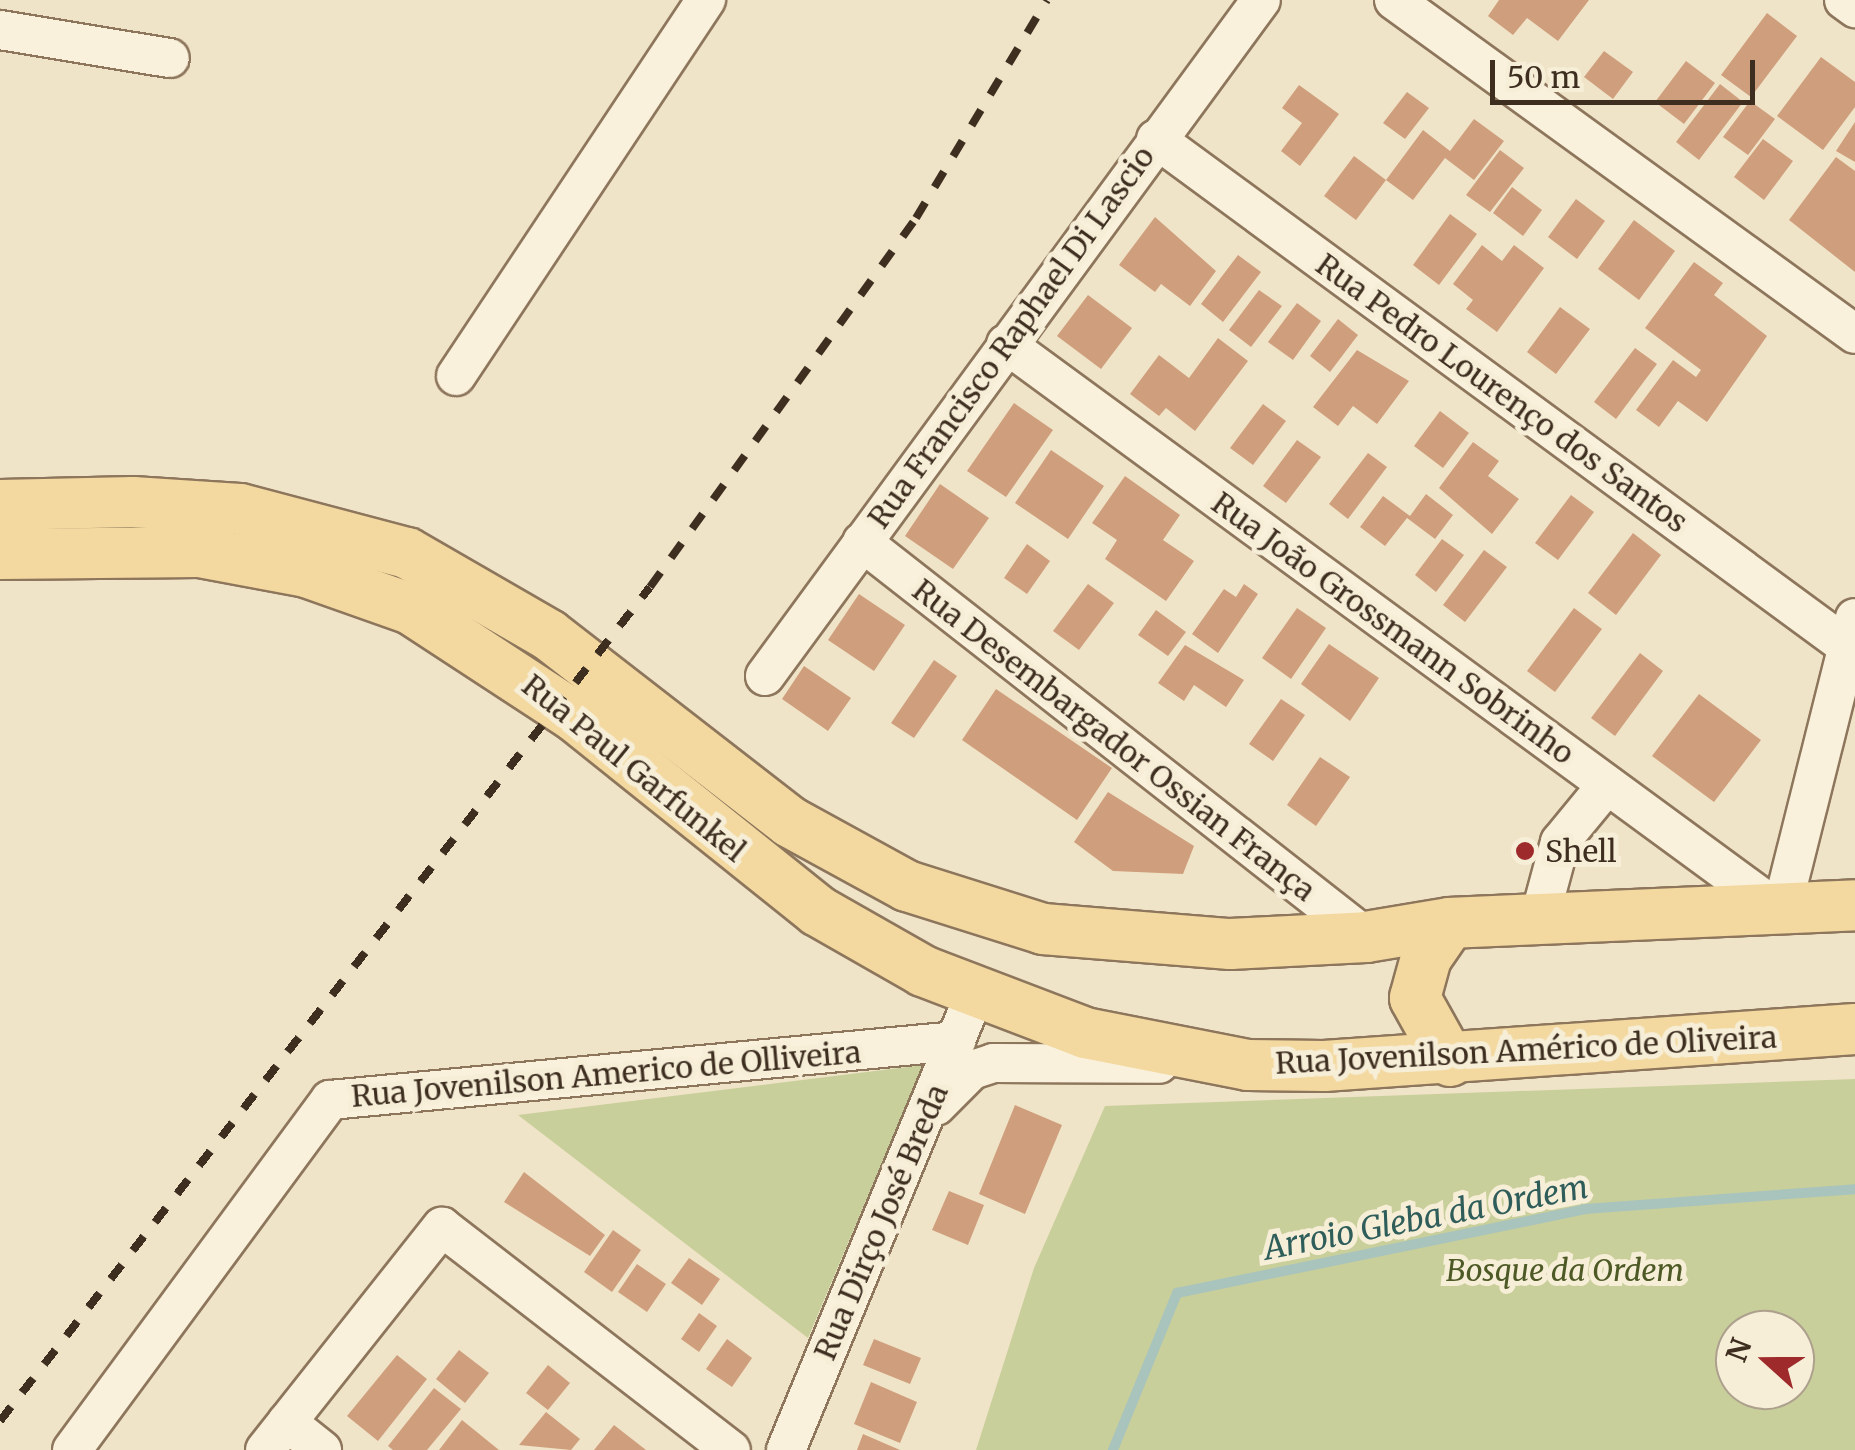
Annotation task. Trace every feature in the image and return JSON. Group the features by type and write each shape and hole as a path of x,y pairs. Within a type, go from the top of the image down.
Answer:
{"main road":[{"name":"Rua Paul Garfunkel","path":"0,505 133,502 240,509 407,553 508,606 744,790 819,840 907,886 1043,929 1180,944 1366,937"},
{"name":"Rua Paul Garfunkel","path":"0,554 199,552 306,572 412,609 576,717 818,911 975,994 1085,1032 1248,1066"},
{"path":"1366,937 1450,923 1781,912 1855,905"},
{"path":"1450,923 1426,958 1415,998 1450,1061"},
{"name":"Rua Jovenilson Américo de Oliveira","path":"1248,1066 1450,1061 1855,1029"}],"street":[{"path":"456,376 706,0"},
{"name":"Rua Francisco Raphael Di Lascio","path":"765,676 1156,138 1262,0"},
{"path":"1394,0 1855,334"},
{"path":"1844,0 1855,8"},
{"path":"0,30 170,58"},
{"name":"Rua Pedro Lourenço dos Santos","path":"1156,138 1852,632"},
{"name":"Rua João Grossmann Sobrinho","path":"1006,344 1781,912"},
{"name":"Rua Desembargador Ossian França","path":"862,542 1366,937"},
{"path":"1781,912 1852,632"},
{"path":"1539,920 1560,842 1607,785"},
{"name":"Rua Dirço José Breda","path":"786,1450 975,994"},
{"name":"Rua Jovenilson Americo de Olliveira","path":"72,1450 330,1100 956,1041"},
{"name":"Rua Jovenilson Américo de Oliveira","path":"922,1124 952,1086 993,1063 1248,1066"},
{"path":"322,1450 276,1436 442,1227 731,1450"}],"green space":[{"path":"923,1065 808,1338 518,1115"},
{"name":"Bosque da Ordem","path":"1855,1079 1855,1450 976,1450 1034,1268 1105,1106"}],"building":[{"path":"1499,0 1589,0 1558,41 1527,18 1513,35 1488,16"},
{"path":"1767,13 1797,36 1751,97 1721,75"},
{"path":"1604,51 1633,72 1613,99 1584,77"},
{"path":"1821,57 1855,82 1855,107 1823,150 1777,116"},
{"path":"1686,61 1715,83 1684,124 1655,102"},
{"path":"1720,84 1743,102 1699,160 1676,142"},
{"path":"1299,85 1339,114 1300,166 1281,151 1302,123 1282,108"},
{"path":"1407,92 1429,108 1405,139 1383,123"},
{"path":"1750,101 1775,119 1748,155 1723,137"},
{"path":"1474,119 1504,141 1474,180 1445,158 1413,200 1386,180 1423,130 1450,151"},
{"path":"1855,122 1855,162 1836,151"},
{"path":"1763,139 1793,161 1764,200 1734,177"},
{"path":"1500,150 1524,168 1490,212 1466,195"},
{"path":"1354,156 1386,180 1356,220 1324,196"},
{"path":"1836,157 1855,171 1855,272 1789,220"},
{"path":"1512,187 1542,210 1523,236 1493,213"},
{"path":"1576,199 1605,221 1577,259 1548,237"},
{"path":"1450,214 1477,234 1439,285 1413,265"},
{"path":"1155,217 1216,271 1190,306 1161,284 1155,292 1119,265"},
{"path":"1634,220 1675,251 1639,300 1598,269"},
{"path":"1482,245 1502,261 1514,245 1544,268 1497,332 1466,309 1473,300 1453,284"},
{"path":"1238,255 1261,272 1223,322 1201,304"},
{"path":"1694,262 1723,283 1714,295 1767,336 1707,422 1678,401 1659,427 1636,410 1673,360 1696,377 1701,370 1645,328"},
{"path":"1259,290 1282,306 1251,347 1229,330"},
{"path":"1088,295 1132,328 1101,369 1057,336"},
{"path":"1297,303 1321,321 1293,360 1268,342"},
{"path":"1560,307 1590,329 1556,374 1527,352"},
{"path":"1338,319 1358,335 1330,372 1310,356"},
{"path":"1218,338 1248,361 1195,431 1166,408 1159,416 1130,394 1159,355 1189,378"},
{"path":"1635,348 1657,364 1616,419 1594,402"},
{"path":"1357,350 1409,381 1377,424 1353,406 1338,426 1313,407"},
{"path":"1014,403 1053,430 1006,497 967,471"},
{"path":"1263,404 1286,421 1253,465 1230,448"},
{"path":"1440,411 1469,433 1443,468 1414,446"},
{"path":"1297,440 1321,457 1286,503 1263,486"},
{"path":"1473,442 1499,461 1488,476 1519,499 1492,534 1439,488"},
{"path":"1051,450 1104,486 1068,539 1015,503"},
{"path":"1368,453 1387,467 1348,519 1329,504"},
{"path":"1125,476 1180,515 1163,540 1194,561 1166,601 1105,559 1117,540 1092,523"},
{"path":"940,484 989,518 953,569 905,536"},
{"path":"1426,494 1453,515 1435,539 1407,518 1385,546 1360,527 1383,496 1410,516"},
{"path":"1571,495 1594,512 1558,560 1535,543"},
{"path":"1633,533 1661,555 1616,615 1588,593"},
{"path":"1442,539 1464,555 1436,592 1415,575"},
{"path":"1027,544 1050,561 1027,594 1004,578"},
{"path":"1484,550 1507,567 1465,622 1443,605"},
{"path":"1088,584 1114,603 1079,650 1053,631"},
{"path":"1244,584 1258,594 1218,653 1192,634 1224,589 1236,597"},
{"path":"859,594 905,625 874,671 828,640"},
{"path":"1297,608 1326,628 1291,679 1262,658"},
{"path":"1574,608 1602,629 1555,692 1527,671"},
{"path":"1156,610 1186,632 1168,656 1138,635"},
{"path":"1329,644 1379,678 1350,721 1301,684"},
{"path":"1185,645 1244,680 1226,707 1194,685 1184,701 1158,683"},
{"path":"1640,653 1663,671 1615,736 1591,718"},
{"path":"934,660 957,676 914,738 891,723"},
{"path":"804,666 851,698 828,731 782,699"},
{"path":"996,689 1112,768 1077,820 962,740"},
{"path":"1699,694 1761,740 1714,802 1652,756"},
{"path":"1281,699 1305,715 1273,761 1249,744"},
{"path":"1320,757 1350,777 1316,826 1287,805"},
{"path":"1108,792 1194,846 1183,874 1113,871 1074,842"},
{"path":"1015,1105 1062,1125 1025,1214 979,1194"},
{"path":"524,1172 605,1235 590,1256 504,1202"},
{"path":"949,1191 984,1205 968,1245 932,1230"},
{"path":"613,1230 641,1250 612,1292 584,1272"},
{"path":"689,1258 720,1279 702,1305 671,1283"},
{"path":"637,1264 666,1284 647,1312 618,1292"},
{"path":"699,1313 717,1326 699,1352 681,1339"},
{"path":"727,1339 752,1358 732,1387 706,1369"},
{"path":"874,1339 921,1358 910,1384 863,1365"},
{"path":"459,1350 489,1373 465,1403 436,1379"},
{"path":"397,1355 427,1379 378,1441 347,1416"},
{"path":"548,1365 570,1383 548,1410 526,1393"},
{"path":"871,1382 917,1402 900,1443 854,1424"},
{"path":"434,1388 461,1409 427,1450 393,1450 388,1446"},
{"path":"546,1412 580,1439 571,1450 519,1445"},
{"path":"462,1420 483,1437 499,1450 439,1450"},
{"path":"614,1425 646,1450 594,1450"},
{"path":"863,1434 900,1450 857,1450"}],"waterway":[{"name":"Arroio Gleba da Ordem","path":"1113,1450 1177,1293 1585,1209 1855,1189"}],"railway":[{"path":"0,1421 650,587 916,218 1047,0"}],"place":[{"name":"Shell","path":"1525,851"}]}
